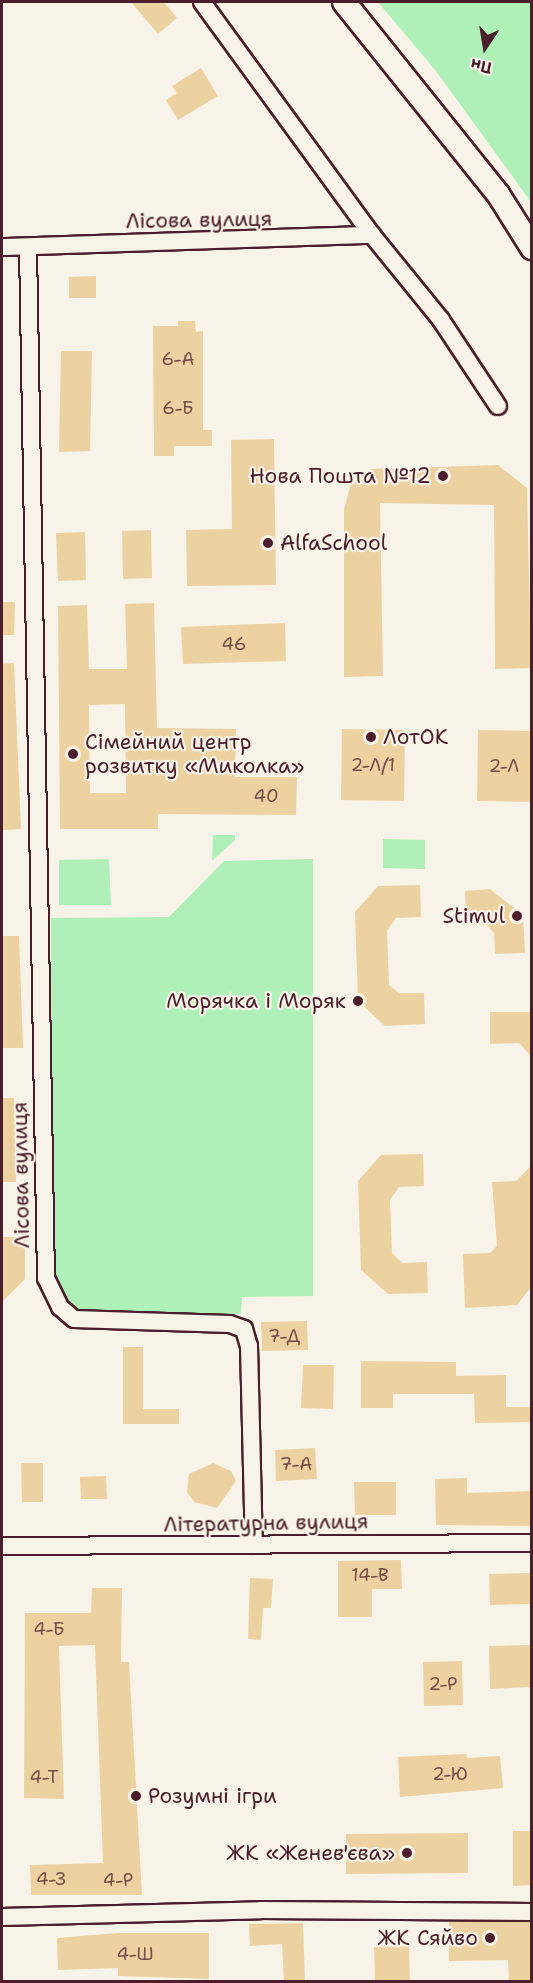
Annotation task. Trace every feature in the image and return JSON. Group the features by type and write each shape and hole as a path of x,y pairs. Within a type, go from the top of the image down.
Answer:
{"main road":[{"path":"344,2 498,194 531,248"}],"street":[{"path":"202,2 372,235 441,320 498,406"},
{"name":"Лісова вулиця","path":"2,247 372,235"},
{"name":"Лісова вулиця","path":"28,247 46,1278 60,1307 84,1321 230,1324 244,1329 249,1346 254,1545"},
{"name":"Літературна вулиця","path":"2,1545 531,1543"},
{"path":"2,1917 261,1910 531,1912"}],"green space":[{"path":"378,2 531,2 531,202 436,71"},
{"path":"213,835 235,835 235,840 212,861"},
{"path":"383,839 425,840 425,869 383,868"},
{"path":"109,859 111,905 59,905 59,860"},
{"path":"313,859 313,1296 242,1297 241,1314 86,1313 67,1303 53,1285 51,918 169,917 224,861"}],"building":[{"path":"131,2 164,2 177,18 158,34"},
{"path":"201,68 218,96 178,120 166,100 177,93 172,86"},
{"path":"96,276 96,298 69,298 69,277"},
{"path":"178,321 195,321 196,332 203,331 203,430 212,430 212,446 174,446 174,456 154,456 153,326 178,326"},
{"path":"61,351 92,351 90,451 59,452"},
{"path":"274,439 276,585 187,586 186,530 232,529 231,440"},
{"path":"498,465 527,488 531,668 495,669 494,505 380,503 383,676 344,677 344,509 351,483 371,469"},
{"path":"151,530 152,578 123,579 122,531"},
{"path":"85,532 86,580 58,581 56,533"},
{"path":"2,602 15,602 14,635 2,635"},
{"path":"154,603 157,728 236,729 235,777 297,777 296,815 158,814 158,829 60,829 58,606 87,605 89,669 127,669 125,604","holes":["125,704 126,793 90,793 89,705"]},
{"path":"285,623 286,661 183,664 181,627"},
{"path":"14,663 21,829 2,830 2,664"},
{"path":"342,729 405,730 404,801 341,800"},
{"path":"478,730 531,731 531,802 477,801"},
{"path":"420,885 421,917 396,918 387,931 389,985 399,993 424,993 425,1024 385,1026 358,1001 355,912 378,886"},
{"path":"490,889 523,915 525,953 495,954 494,933 486,924 466,925 465,891"},
{"path":"2,936 19,936 23,1048 2,1048"},
{"path":"490,1012 531,1012 531,1056 519,1043 490,1044"},
{"path":"2,1098 14,1098 16,1182 2,1182"},
{"path":"423,1154 424,1186 399,1187 390,1200 391,1228 392,1253 402,1263 427,1262 428,1293 388,1294 361,1270 358,1181 381,1155"},
{"path":"531,1166 531,1287 517,1305 465,1308 463,1254 490,1253 497,1246 492,1182 516,1181"},
{"path":"2,1237 25,1237 25,1279 2,1302"},
{"path":"307,1321 308,1350 262,1351 261,1322"},
{"path":"123,1347 143,1347 143,1409 179,1409 179,1424 123,1424"},
{"path":"361,1361 456,1362 456,1376 506,1375 506,1407 531,1407 531,1422 475,1423 474,1394 393,1394 393,1408 361,1408"},
{"path":"303,1365 334,1365 333,1409 301,1408"},
{"path":"315,1448 317,1479 276,1481 275,1450"},
{"path":"21,1463 43,1463 43,1502 22,1502"},
{"path":"213,1463 231,1471 236,1481 217,1508 194,1502 187,1492 189,1474"},
{"path":"106,1476 107,1499 81,1499 80,1477"},
{"path":"467,1478 467,1493 531,1491 531,1526 436,1525 435,1479"},
{"path":"354,1482 396,1482 396,1515 355,1515"},
{"path":"401,1560 402,1589 372,1589 372,1617 338,1617 338,1561"},
{"path":"531,1573 531,1604 490,1605 489,1574"},
{"path":"250,1578 273,1579 271,1608 263,1608 261,1640 248,1639"},
{"path":"92,1588 122,1588 121,1662 129,1662 142,1895 31,1895 30,1865 103,1863 95,1645 59,1646 64,1799 24,1798 25,1613 91,1613"},
{"path":"531,1645 531,1687 490,1689 489,1646"},
{"path":"462,1661 463,1705 424,1706 423,1662"},
{"path":"466,1754 467,1758 500,1756 503,1788 400,1797 398,1757"},
{"path":"513,1831 531,1831 531,1885 513,1886"},
{"name":"ЖК «Женев'єва»","path":"468,1833 468,1873 346,1874 346,1834"},
{"name":"ЖК Сяйво","path":"449,1922 531,1922 531,1982 509,1982 508,1960 449,1961"},
{"path":"303,1923 305,1982 284,1982 282,1944 250,1946 249,1924"},
{"path":"118,1933 209,1933 209,1979 118,1976 118,1968 58,1970 57,1938"},
{"path":"409,1946 410,1982 375,1982 374,1947"}],"place":[{"name":"Нова Пошта №12","path":"443,476"},
{"name":"AlfaSchool","path":"268,543"},
{"name":"ЛотОК","path":"371,737"},
{"name":"Сімейний центр розвитку «Миколка»","path":"73,754"},
{"name":"Stimul","path":"517,916"},
{"name":"Морячка і Моряк","path":"358,1001"},
{"name":"Розумні ігри","path":"136,1796"},
{"name":"ЖК «Женев'єва»","path":"407,1853"},
{"name":"ЖК Сяйво","path":"490,1938"}]}
